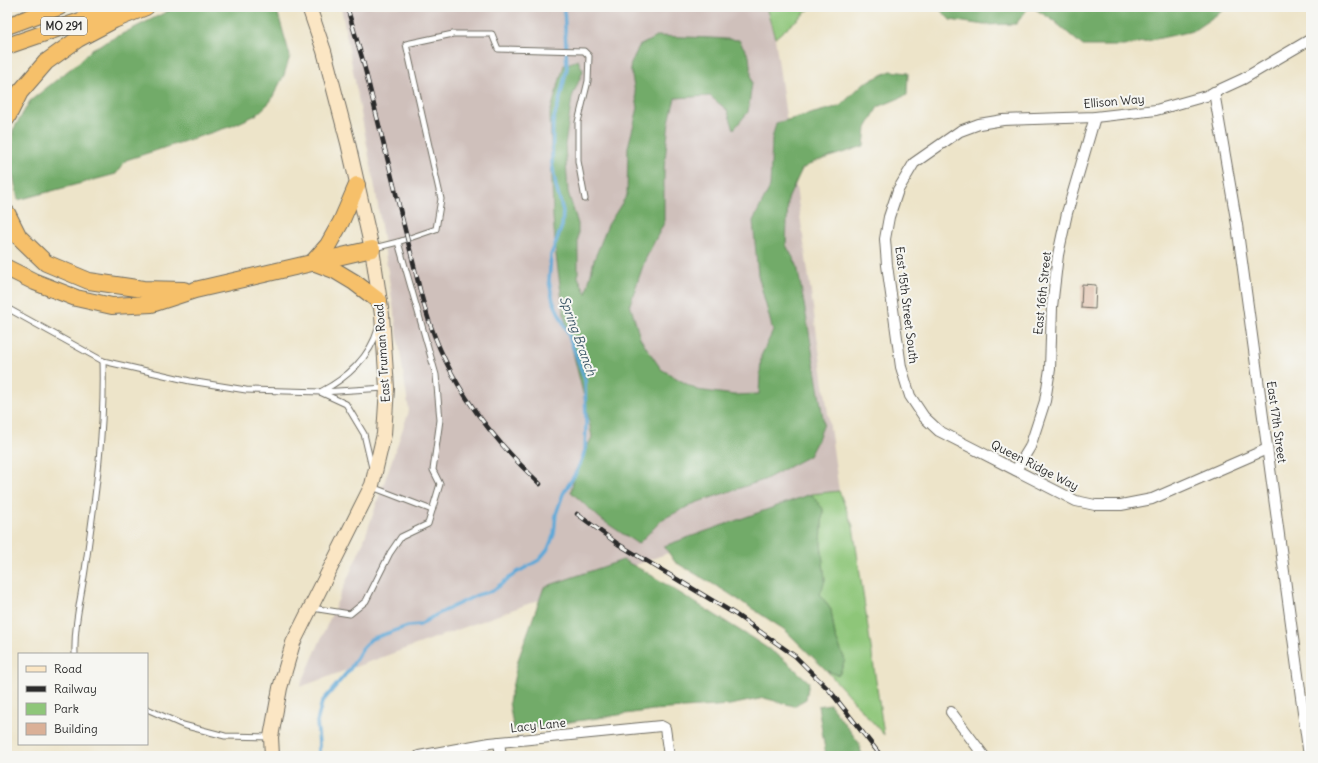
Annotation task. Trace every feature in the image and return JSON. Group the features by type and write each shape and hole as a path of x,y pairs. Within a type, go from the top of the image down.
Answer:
{"highway":[{"name":"MO 291","path":"7,26 59,7"},
{"name":"MO 291","path":"7,46 121,7"},
{"path":"7,118 20,92 46,62 78,39 114,20 146,7"},
{"path":"313,262 328,245 341,222 357,185"},
{"path":"7,214 18,237 46,263 89,281 143,288 195,290"},
{"path":"7,268 35,282 76,298 112,306 152,304 195,290 372,249"},
{"path":"313,262 334,270 354,282 380,308"}],"main road":[{"name":"East Truman Road","path":"272,756 270,737 280,688 293,643 372,482 384,434 387,388 380,308 372,249 348,142 324,51 309,7"}],"street":[{"name":"Ellison Way","path":"914,163 960,131 978,124 1003,120 1096,117 1156,110 1206,96 1243,79 1311,39"},
{"name":"East 17th Street","path":"1214,92 1237,225 1309,756"},
{"name":"East 16th Street","path":"1016,470 1030,447 1045,401 1050,368 1052,307 1058,255 1067,213 1096,117"},
{"name":"East 15th Street South","path":"914,163 898,190 889,217 885,239 887,265 901,367 910,396 916,405"},
{"name":"Queen Ridge Way","path":"916,405 924,417 939,431 1076,501 1095,505 1121,505 1152,499 1267,449"},
{"path":"951,712 984,756"},
{"name":"Lacy Lane","path":"419,756 499,742 661,726 665,728 669,756"},
{"path":"499,742 501,756"}],"lane":[{"path":"372,249 398,242 436,228 441,199 406,44 453,34 492,34 498,49 584,51 590,56 588,81 578,122 578,161 585,199"},
{"path":"311,608 350,614 366,602 390,553 401,537 428,524 440,484 433,470 440,420 436,375 398,242"},
{"path":"7,308 103,360 190,381 246,390 319,392 387,388"},
{"path":"319,392 335,384 351,372 366,353 376,337 380,308"},
{"path":"75,653 74,637 86,564 101,448 104,393 103,360"},
{"path":"319,392 346,404 364,434 372,482 432,510"},
{"path":"148,709 183,725 225,736 270,737"}],"shaded area":[{"path":"341,7 766,7 775,38 839,491 300,687 363,543 409,411 376,193"}],"green space":[{"path":"180,7 276,7 290,56 284,75 270,102 256,115 232,126 126,160 116,174 18,200 11,164 13,130 30,101 79,62 92,49 170,10"},
{"path":"766,7 812,7 775,38"},
{"path":"937,7 1029,7 1016,24 984,25 950,20"},
{"path":"1032,7 1228,7 1193,31 1124,46 1083,46 1054,21"},
{"path":"658,36 739,40 749,56 752,83 748,112 734,129 727,110 710,96 675,98 669,122 664,169 664,223 645,260 630,304 640,338 661,369 697,390 734,395 759,394 761,356 773,331 758,275 753,221 770,187 772,139 776,123 840,106 864,83 891,71 908,73 907,95 878,107 866,128 864,146 814,162 802,169 788,199 786,245 797,265 824,424 809,456 764,480 695,503 663,519 638,544 602,520 571,492 575,472 592,437 585,401 564,315 556,255 553,217 550,113 564,65 578,60 583,71 572,97 565,145 568,192 578,224 578,277 586,294 594,260 608,225 627,195 628,147 638,108 630,66 639,46"},
{"path":"839,491 853,526 884,735 827,671 839,675 845,660 835,636 831,610 820,594 825,580 821,544 823,509 811,494"},
{"path":"811,494 823,509 821,544 825,580 820,594 831,610 835,636 845,660 839,675 827,671 785,630 725,591 675,562 664,546"},
{"path":"623,560 646,572 782,658 809,682 806,699 794,706 764,698 730,705 653,710 514,732 509,702 518,660 544,587"},
{"path":"830,704 859,743 862,756 826,756 818,706"}],"building":[{"path":"1082,284 1096,285 1095,309 1081,308"}],"waterway":[{"name":"Spring Branch","path":"319,756 317,722 322,702 350,669 362,649 371,639 408,626 420,625 432,617 477,595 492,591 516,573 539,560 548,549 554,534 556,514 563,494 577,471 585,451 585,380 567,331 553,301 549,281 551,255 562,226 563,211 556,187 552,163 553,121 567,68 564,7"}],"railway":[{"path":"347,7 363,61 429,322 452,374 466,398 500,442 540,484"},
{"path":"577,514 618,544 735,614 795,656 830,691 881,756"}]}
